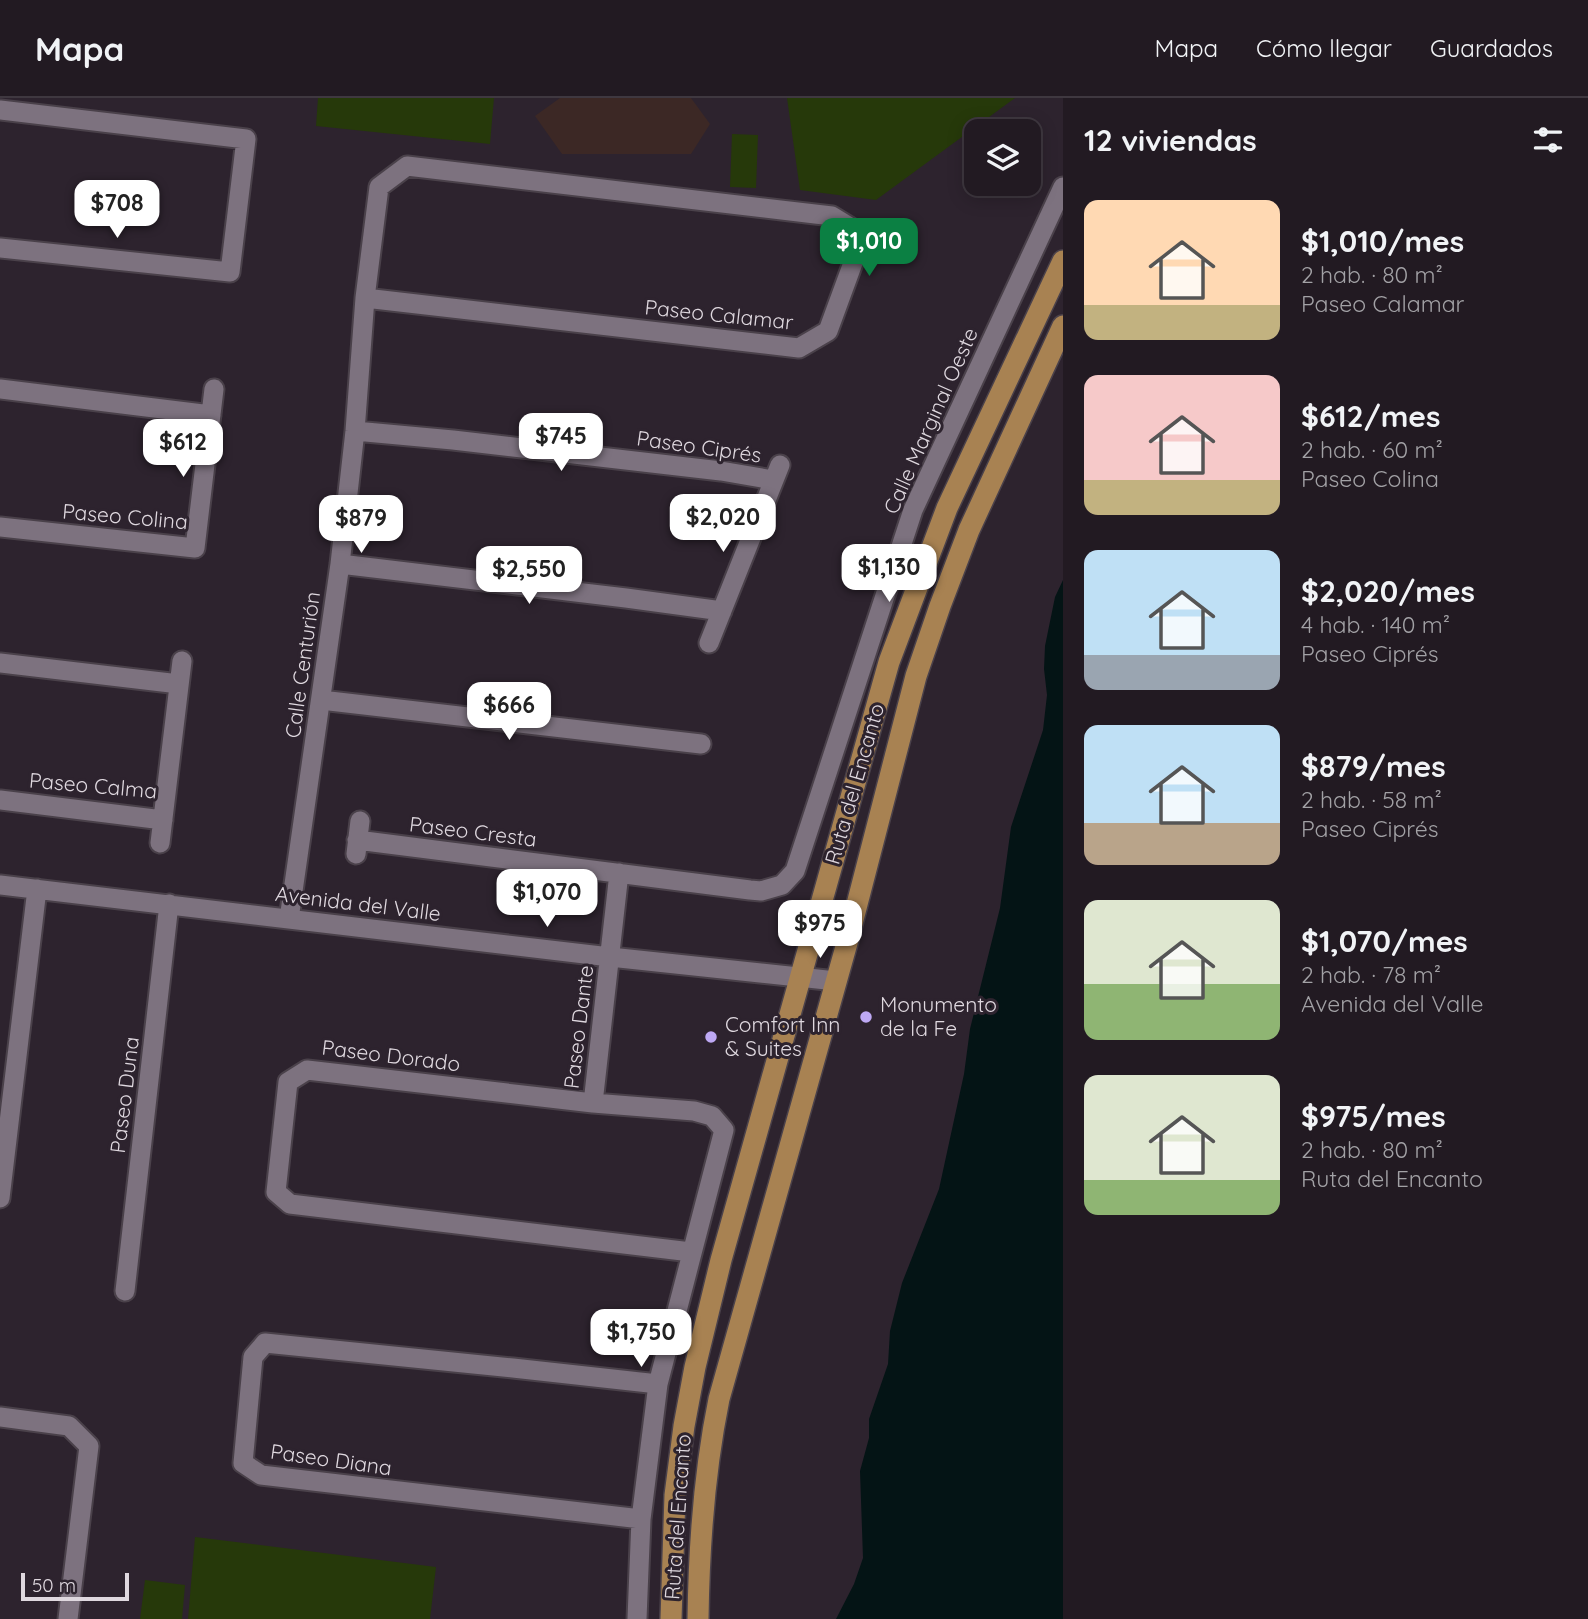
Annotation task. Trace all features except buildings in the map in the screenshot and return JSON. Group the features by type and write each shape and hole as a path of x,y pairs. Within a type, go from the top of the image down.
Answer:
{"main road":[{"name":"Ruta del Encanto","path":"671,1619 675,1495 695,1367 721,1260 889,662 947,508 1063,261"},
{"name":"Ruta del Encanto","path":"698,1619 704,1497 719,1399 836,981 916,676 969,530 1063,326"}],"street":[{"path":"0,110 246,139 230,272 0,248"},
{"name":"Paseo Calamar","path":"365,298 799,348 828,331 857,252 850,227 832,216 407,166 396,175"},
{"name":"Calle Centurión","path":"289,919 340,564 355,431 365,298 379,187 396,175"},
{"name":"Calle Marginal Oeste","path":"750,890 761,891 782,885 795,871 914,510 1063,187"},
{"path":"0,389 211,415 214,389"},
{"name":"Paseo Colina","path":"0,527 195,548 211,415"},
{"name":"Paseo Ciprés","path":"355,431 721,471 776,472 709,643"},
{"path":"340,564 722,611"},
{"name":"Paseo Calma","path":"0,800 163,820 182,661"},
{"path":"0,663 179,684"},
{"path":"321,700 701,744"},
{"path":"160,843 163,820"},
{"name":"Paseo Cresta","path":"358,838 750,890"},
{"name":"Paseo Dante","path":"593,1103 620,873"},
{"name":"Avenida del Valle","path":"0,885 836,981"},
{"path":"0,1198 37,889"},
{"name":"Paseo Duna","path":"125,1291 169,904"},
{"name":"Paseo Dorado","path":"307,1070 593,1103 694,1111 712,1116 723,1130 691,1252 290,1204 276,1192 288,1082 307,1070"},
{"path":"637,1619 641,1520 658,1384 691,1252"},
{"name":"Paseo Diana","path":"641,1520 261,1475 243,1463 253,1357 265,1343 658,1384"},
{"path":"0,1417 69,1426 89,1446 68,1619"}],"shaded area":[{"path":"560,98 691,98 710,124 691,154 562,154 535,116"},
{"path":"1063,580 1063,1619 836,1619 854,1584 863,1558 860,1471 869,1438 869,1419 888,1364 890,1331 902,1283 939,1189 964,1074 970,1029 1000,908 1011,827 1043,730 1047,695 1045,646 1055,597"}],"green space":[{"path":"318,98 494,98 490,144 316,126"},
{"path":"787,98 1015,98 986,119 964,119 964,135 876,200 800,190"},
{"path":"732,134 758,135 756,188 730,187"},
{"path":"195,1537 436,1567 430,1619 188,1619"},
{"path":"145,1580 185,1585 182,1619 140,1619"}],"place":[{"name":"Monumento de la Fe","path":"866,1017"},
{"name":"Comfort Inn & Suites","path":"711,1037"}]}
